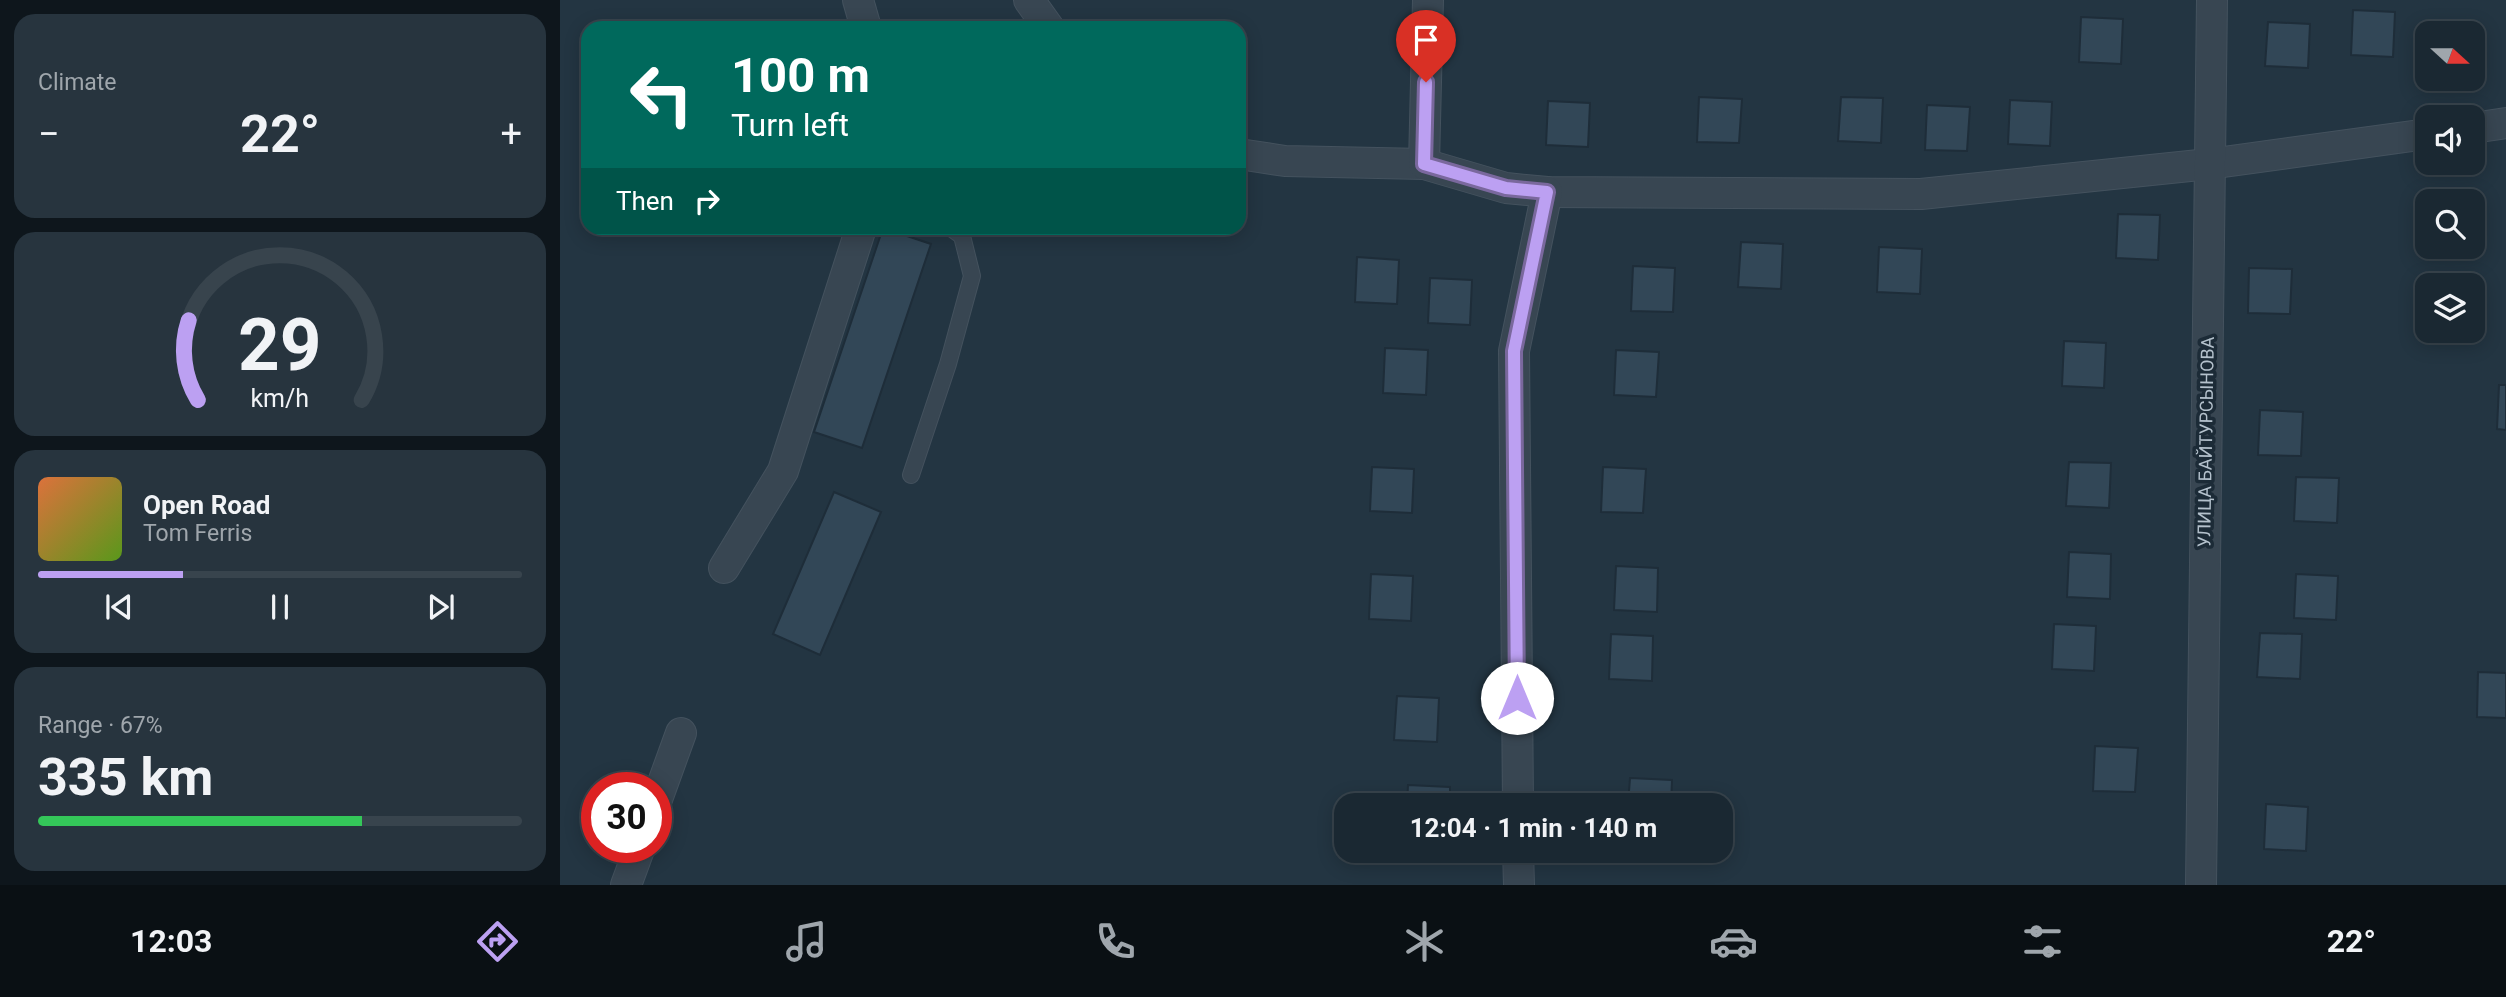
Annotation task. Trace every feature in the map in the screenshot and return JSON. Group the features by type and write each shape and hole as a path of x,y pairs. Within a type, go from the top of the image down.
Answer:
{"street":[{"path":"858,0 864,21"},
{"path":"1029,0 1044,21"},
{"path":"1424,164 1427,0"},
{"name":"УЛИЦА БАЙТУРСЫНОВА","path":"2201,885 2212,0"},
{"path":"2485,126 2506,123"},
{"path":"1246,155 1284,161 1424,164 1506,188 1547,192 1922,194 2209,164 2415,136"},
{"path":"1518,793 1514,351 1547,192"},
{"path":"724,568 783,471 859,235"},
{"path":"667,772 681,733"},
{"path":"626,885 634,863"},
{"path":"1518,863 1519,885"}],"lane":[{"path":"911,475 948,364 971,276 961,235"}],"building":[{"path":"2353,10 2395,12 2393,57 2351,55"},
{"path":"2081,17 2123,19 2121,64 2079,62"},
{"path":"2268,22 2310,24 2308,68 2265,66"},
{"path":"1699,97 1742,99 1739,143 1697,142"},
{"path":"1841,97 1883,98 1881,143 1838,141"},
{"path":"2010,100 2052,102 2050,146 2008,144"},
{"path":"1548,101 1590,103 1588,147 1546,145"},
{"path":"1927,105 1970,107 1967,151 1925,150"},
{"path":"2118,214 2160,215 2158,260 2116,258"},
{"path":"881,235 904,235 931,244 862,448 814,432"},
{"path":"1741,242 1783,244 1781,289 1738,287"},
{"path":"1879,247 1922,249 1920,294 1877,292"},
{"path":"1357,257 1399,260 1397,304 1355,302"},
{"path":"1633,266 1675,268 1673,312 1631,311"},
{"path":"2249,268 2292,269 2290,314 2248,313"},
{"path":"1430,278 1472,280 1470,325 1428,323"},
{"path":"2064,341 2106,343 2104,388 2062,386"},
{"path":"1385,348 1428,350 1426,395 1383,393"},
{"path":"1616,350 1659,352 1656,397 1614,395"},
{"path":"2499,385 2506,385 2506,430 2497,429"},
{"path":"2260,410 2303,412 2301,456 2258,455"},
{"path":"2069,462 2111,463 2109,508 2066,506"},
{"path":"1372,467 1414,469 1412,513 1370,511"},
{"path":"1603,467 1646,469 1643,513 1601,512"},
{"path":"2296,477 2339,478 2337,523 2294,521"},
{"path":"834,492 881,512 820,655 773,634"},
{"path":"2069,552 2111,554 2110,599 2067,597"},
{"path":"1616,566 1658,568 1657,612 1614,610"},
{"path":"1371,574 1413,576 1411,621 1369,619"},
{"path":"2296,574 2338,576 2336,620 2294,618"},
{"path":"2054,624 2096,626 2094,671 2052,669"},
{"path":"2260,633 2302,634 2300,679 2257,677"},
{"path":"1611,634 1653,636 1652,681 1609,679"},
{"path":"2478,672 2506,673 2506,718 2477,717"},
{"path":"1397,696 1439,698 1437,742 1394,740"},
{"path":"2095,746 2138,748 2135,792 2093,791"},
{"path":"1630,778 1672,780 1671,793 1629,793"},
{"path":"1408,785 1450,787 1450,793 1408,793"},
{"path":"2266,804 2308,807 2306,851 2264,849"}],"route":[{"path":"1426,82 1424,164 1506,188 1547,192 1514,351 1517,698"}]}
